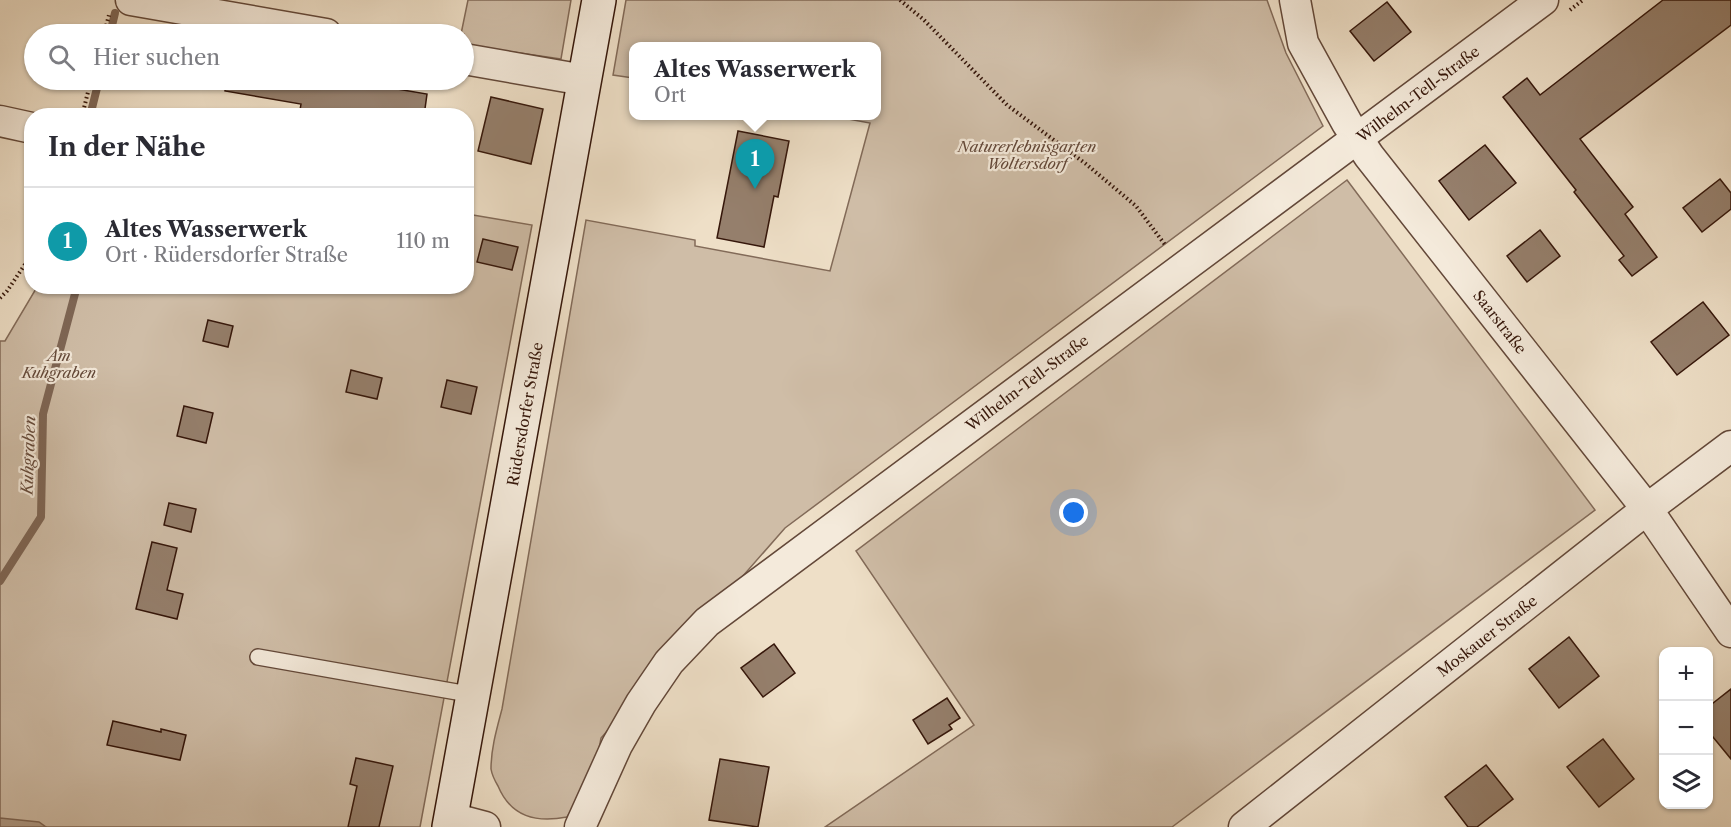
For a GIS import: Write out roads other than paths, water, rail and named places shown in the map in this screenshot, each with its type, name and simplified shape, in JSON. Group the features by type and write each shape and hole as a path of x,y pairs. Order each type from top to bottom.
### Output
{"main road":[{"name":"Rüdersdorfer Straße","path":"450,823 599,0"}],"street":[{"path":"131,0 269,24"},
{"name":"Saarstraße","path":"1295,0 1303,43 1347,123 1369,156 1647,509 1731,632"},
{"name":"Wilhelm-Tell-Straße","path":"580,827 617,745 641,703 669,662 707,622 1543,0"},
{"path":"474,61 584,80"},
{"path":"0,121 24,126"},
{"name":"Moskauer Straße","path":"1244,827 1647,509 1731,446"},
{"path":"450,823 485,827"}],"lane":[{"path":"258,657 474,695"}],"waterway":[{"name":"Kuhgraben","path":"112,24 115,13"},
{"name":"Kuhgraben","path":"92,108 96,90"},
{"name":"Kuhgraben","path":"0,581 41,517 43,414 75,294"}],"place":[{"name":"Altes Wasserwerk","path":"755,189"}],"park label":[{"name":"Naturerlebnisgarten Woltersdorf","path":"1027,154"},
{"name":"Am Kuhgraben","path":"59,364"}]}
